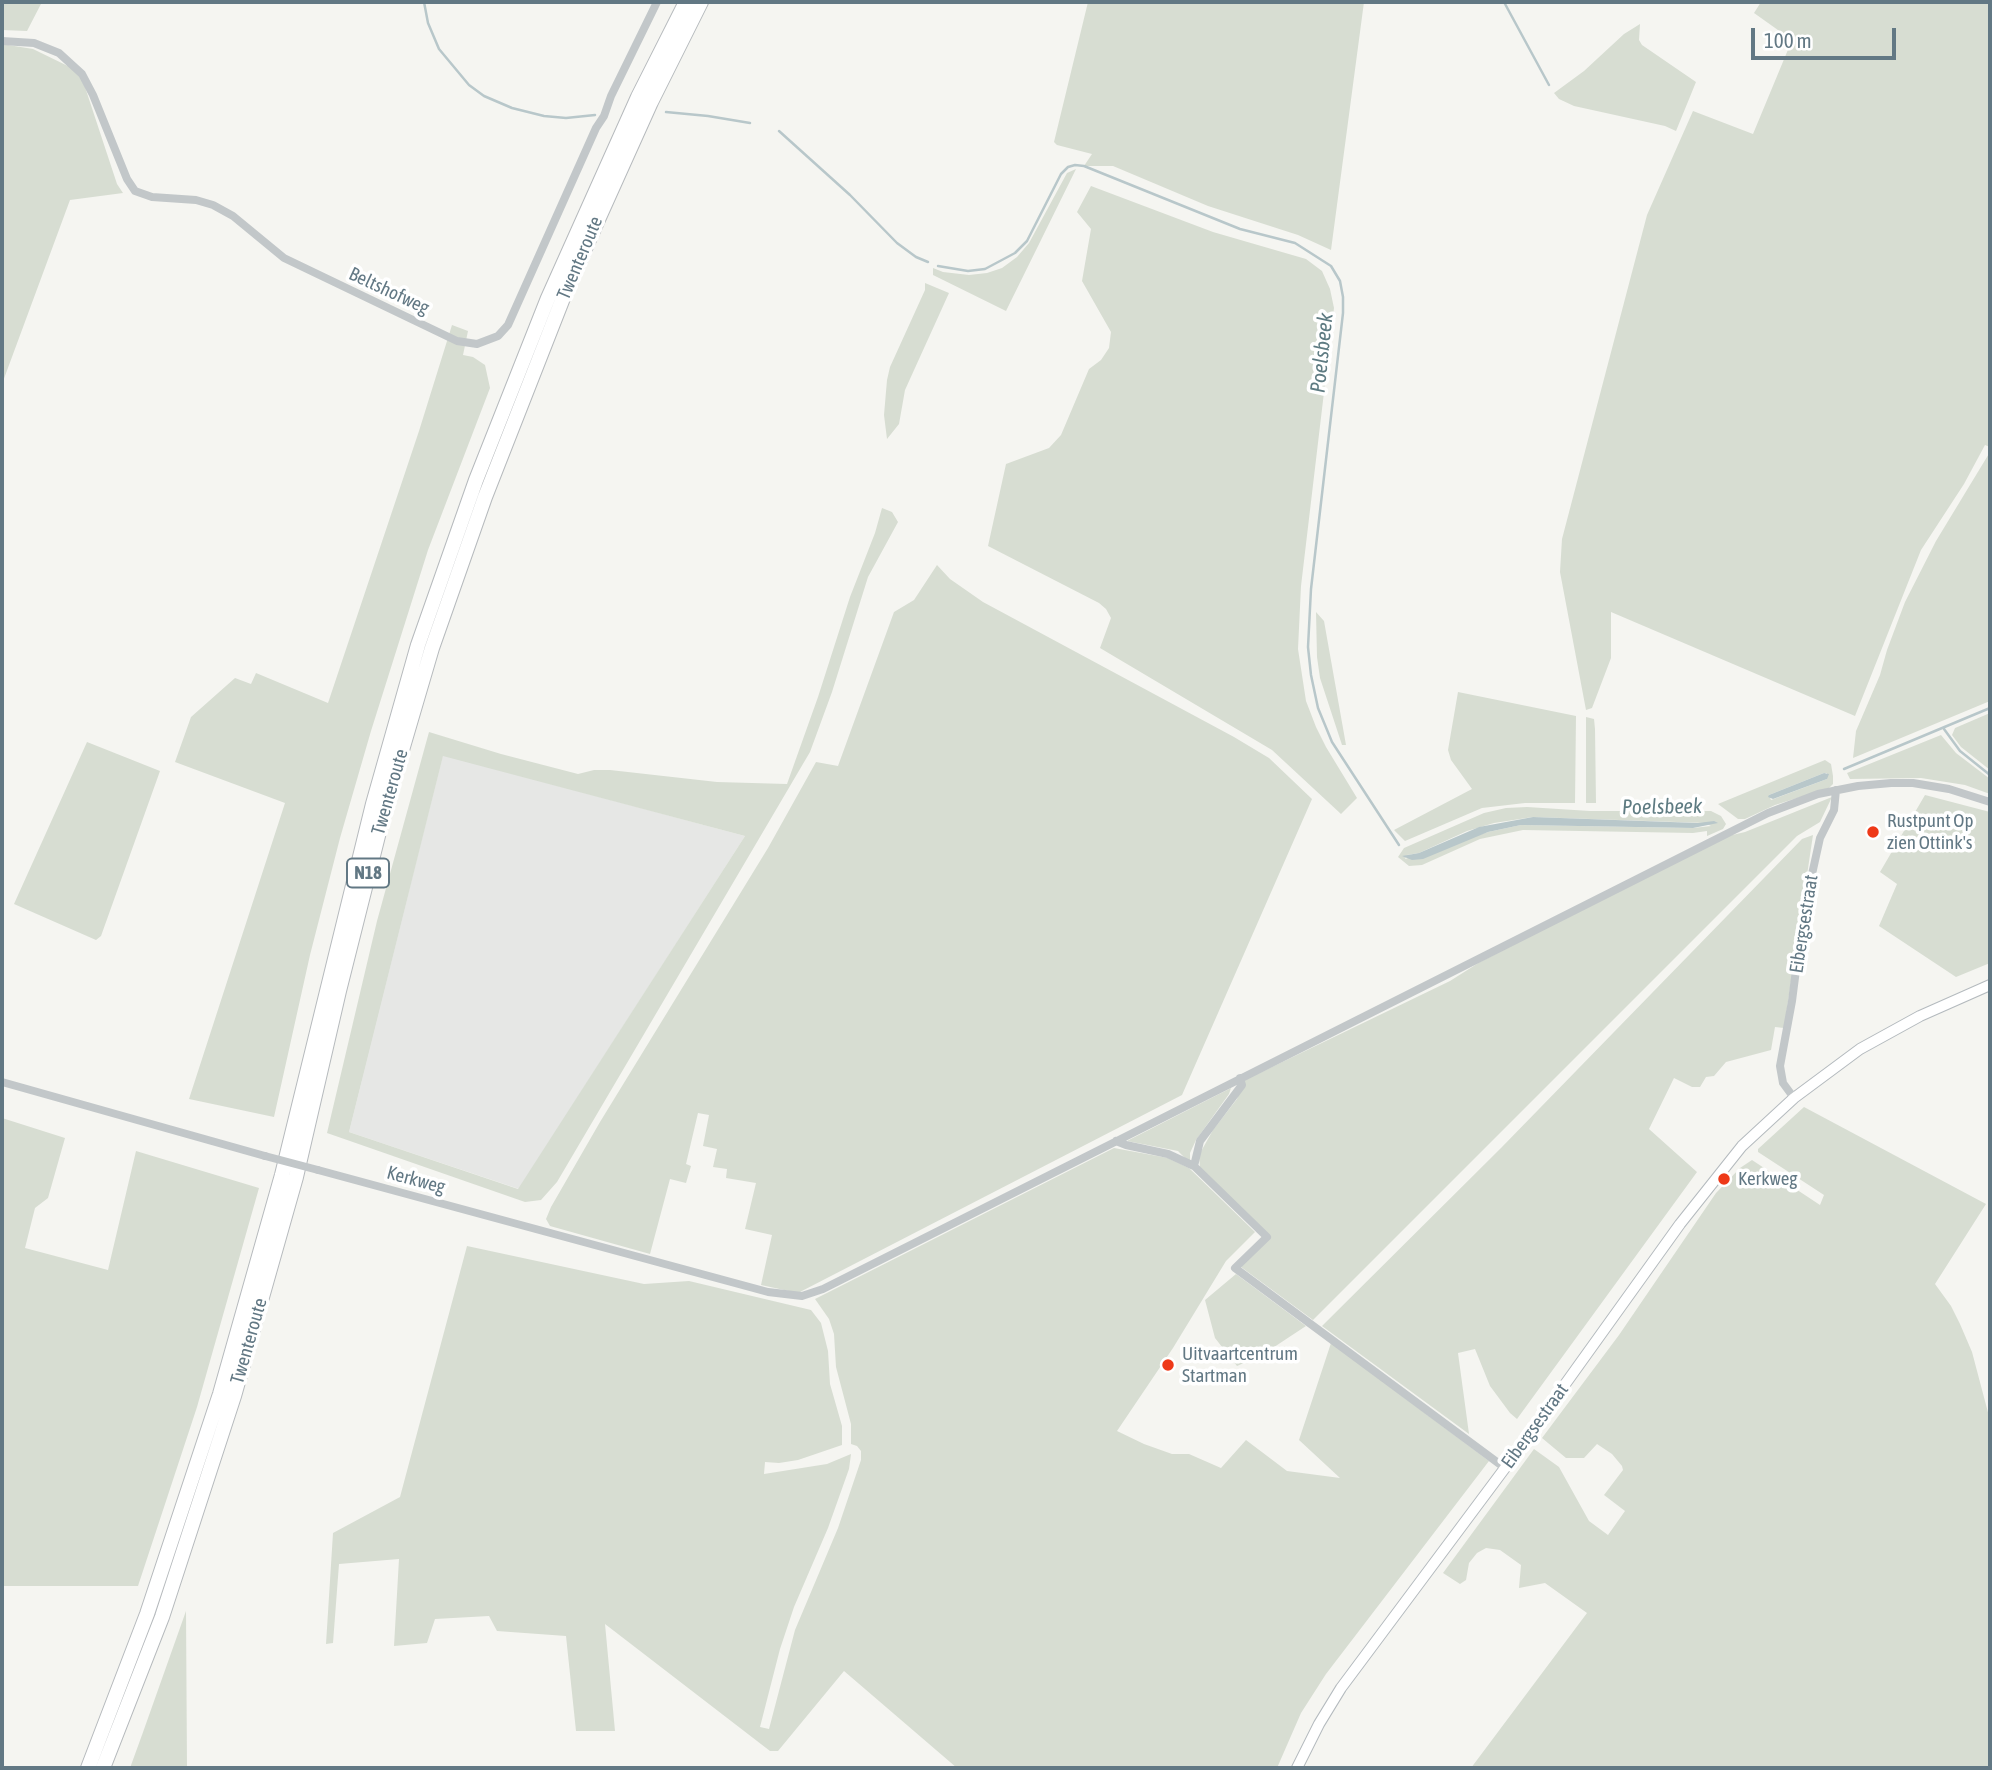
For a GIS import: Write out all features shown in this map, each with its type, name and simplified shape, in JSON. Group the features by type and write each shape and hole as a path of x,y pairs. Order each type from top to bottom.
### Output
{"highway":[{"name":"Twenteroute","path":"88,1768 147,1614 220,1394 282,1175 373,804 418,645 476,480 548,298 638,97 686,2"},
{"name":"Twenteroute","path":"103,1768 162,1617 234,1396 296,1177 384,808 432,648 485,497 565,293 651,102 701,2"}],"main road":[{"name":"Eibergsestraat","path":"1297,1768 1340,1688 1505,1468 1680,1224 1742,1146 1794,1098 1860,1049 1941,1005 1990,985"}],"street":[{"name":"Beltshofweg","path":"2,41 34,43 59,53 82,74 127,179 135,191 152,197 196,200 213,205 233,216 284,258 457,341 477,344 498,336 508,325 596,128 657,2"},
{"path":"1836,790 1871,784 1913,783 1949,789 1990,802"},
{"name":"Kerkweg","path":"2,1082 768,1292 802,1296 823,1289 1768,813 1804,798 1836,790"},
{"name":"Eibergsestraat","path":"1794,1098 1783,1083 1780,1066 1803,915 1820,838 1834,810 1836,790"},
{"path":"1194,1166 1200,1141 1242,1085 1240,1078"},
{"path":"1116,1141 1168,1154 1194,1166 1267,1237 1235,1268 1505,1468"}],"shaded area":[{"path":"2,2 42,2 27,31 2,30"},
{"path":"1088,2 1364,2 1331,250 1298,235 1208,206 1113,166 1084,166 1092,154 1054,142"},
{"path":"1761,2 1990,2 1990,447 1985,445 1964,484 1921,550 1855,716 1611,612 1611,658 1592,708 1586,710 1560,572 1562,539 1647,215 1693,111 1753,134 1792,40 1754,13"},
{"path":"1640,24 1639,40 1642,45 1696,82 1676,131 1665,126 1574,106 1559,99 1554,93 1584,71 1624,34"},
{"path":"2,44 33,49 76,70 85,87 117,184 123,193 70,200 2,384"},
{"path":"1076,169 1006,311 933,275 933,268 969,275 987,273 1002,268 1017,257 1029,243 1067,173"},
{"path":"1091,186 1213,232 1306,259 1322,271 1330,289 1334,308 1301,586 1298,649 1306,701 1316,727 1357,798 1341,814 1272,750 1100,648 1111,618 1099,603 988,546 1006,464 1049,448 1061,435 1089,369 1101,360 1109,348 1111,332 1082,281 1091,229 1077,212"},
{"path":"925,283 949,293 905,390 899,424 887,439 884,415 890,367 925,290"},
{"path":"452,325 468,331 463,355 473,357 485,365 490,388 428,550 371,731 310,955 274,1117 189,1099 285,803 175,762 191,717 235,678 251,684 256,673 328,703"},
{"path":"1990,452 1990,701 1853,758 1856,731 1880,675 1905,602 1936,541"},
{"path":"882,508 892,512 898,522 868,577 810,752 557,1182 541,1200 525,1202 327,1133 377,921 429,732 578,774 610,770 717,782 787,784 850,597","holes":["443,756 745,836 518,1189 349,1132"]},
{"path":"937,565 950,579 983,602 1269,758 1312,799 1182,1095 798,1293 761,1285 772,1235 745,1229 756,1183 726,1178 727,1169 713,1167 717,1149 703,1146 709,1115 698,1113 686,1164 691,1166 686,1183 670,1179 650,1254 550,1226 546,1219 551,1207 768,848 816,762 838,766 894,612 914,600"},
{"path":"1316,612 1324,621 1346,745 1342,745 1320,678"},
{"path":"1458,692 1576,716 1575,803 1525,803 1482,808 1405,841 1394,830 1472,789 1451,760 1448,750"},
{"path":"1990,713 1990,770 1961,747 1952,735 1955,728"},
{"path":"1586,717 1594,719 1596,803 1586,803"},
{"path":"1941,735 1956,753 1990,779 1990,794 1965,785 1921,778 1850,779 1847,773"},
{"path":"87,742 160,771 101,936 96,940 14,904"},
{"path":"443,755 745,836 519,1189 349,1132"},
{"path":"1825,760 1831,764 1833,784 1829,788 1775,805 1745,819 1738,819 1718,804","holes":["1827,773 1827,779 1771,800 1769,795"]},
{"path":"1824,773 1829,774 1827,779 1773,799 1768,797 1769,795"},
{"path":"1925,795 1990,812 1990,963 1956,977 1879,926 1897,884 1880,872"},
{"path":"1832,797 1820,822 1797,836 1313,1320 1241,1267 1271,1237 1200,1168 1199,1155 1213,1130 1237,1099 1243,1081 1450,981 1480,962 1724,837 1745,832"},
{"path":"1506,808 1711,811 1721,816 1726,824 1723,829 1707,836 1707,831 1523,830 1480,839 1422,865 1409,866 1398,857 1404,848 1484,813","holes":["1533,817 1705,823 1711,826 1521,825 1488,832 1405,859 1407,855 1419,853 1467,831 1494,823"]},
{"path":"1533,817 1718,823 1693,828 1521,825 1488,832 1423,859 1412,860 1402,856 1419,853 1479,827"},
{"path":"1813,835 1784,1028 1775,1027 1771,1050 1726,1062 1714,1076 1706,1077 1700,1087 1692,1087 1674,1078 1649,1129 1697,1172 1517,1419 1490,1386 1475,1349 1458,1353 1469,1434 1322,1326 1501,1148 1802,839"},
{"path":"1231,1088 1196,1140 1190,1153 1190,1163 1178,1151 1127,1141"},
{"path":"1804,1107 1986,1204 1935,1284 1951,1306 1972,1352 1990,1420 1990,1768 1471,1768 1587,1613 1545,1583 1519,1588 1521,1565 1500,1550 1486,1548 1477,1553 1469,1563 1466,1580 1460,1584 1443,1573 1534,1449 1559,1467 1589,1521 1608,1535 1625,1511 1604,1495 1623,1470 1622,1466 1612,1454 1597,1444 1584,1458 1566,1458 1542,1438 1619,1335 1716,1193 1740,1168 1752,1160 1820,1205 1824,1195 1758,1152 1758,1149"},
{"path":"2,1118 65,1138 48,1198 35,1208 25,1248 108,1270 136,1151 259,1188 197,1407 138,1586 2,1586"},
{"path":"1114,1148 1168,1158 1189,1168 1255,1232 1226,1261 1173,1348 1117,1431 1172,1454 1189,1454 1221,1468 1246,1440 1287,1471 1340,1478 1299,1440 1331,1343 1489,1461 1326,1674 1301,1713 1277,1768 957,1768 844,1671 778,1751 770,1751 605,1624 615,1731 576,1731 566,1636 497,1631 489,1616 435,1619 427,1643 394,1646 399,1559 339,1564 333,1643 326,1644 333,1533 400,1497 467,1246 644,1284 689,1281 811,1310 821,1323 828,1351 830,1384 842,1426 842,1445 798,1460 765,1462 764,1474 827,1464 851,1454 849,1469 828,1528 794,1607 780,1649 760,1727 769,1729 795,1630 838,1528 861,1460 861,1451 851,1444 851,1424 836,1367 834,1334 829,1319 815,1299"},
{"path":"1236,1274 1306,1326 1262,1355 1237,1366 1215,1338 1205,1300"},
{"path":"186,1611 187,1768 130,1768 142,1735"}],"waterway":[{"name":"Poelsbeek","path":"424,2 428,23 439,49 469,85 484,96 512,108 544,116 566,118 595,115"},
{"path":"1504,2 1549,85"},
{"name":"Poelsbeek","path":"666,112 750,123"},
{"name":"Poelsbeek","path":"779,131 850,195 897,243 928,262"},
{"name":"Poelsbeek","path":"938,266 968,271 985,269 1015,253 1027,241 1061,174 1068,167 1075,165 1084,166 1240,229 1295,243 1331,266 1340,281 1343,313 1311,589 1308,647 1311,675 1318,708 1332,742 1399,845"},
{"name":"Poelsbeek","path":"1844,769 1990,708"},
{"path":"1944,729 1960,751 1990,775"}],"place":[{"name":"Rustpunt Op zien Ottink's","path":"1873,832"},
{"name":"Kerkweg","path":"1724,1179"},
{"name":"Uitvaartcentrum Startman","path":"1168,1365"}]}
